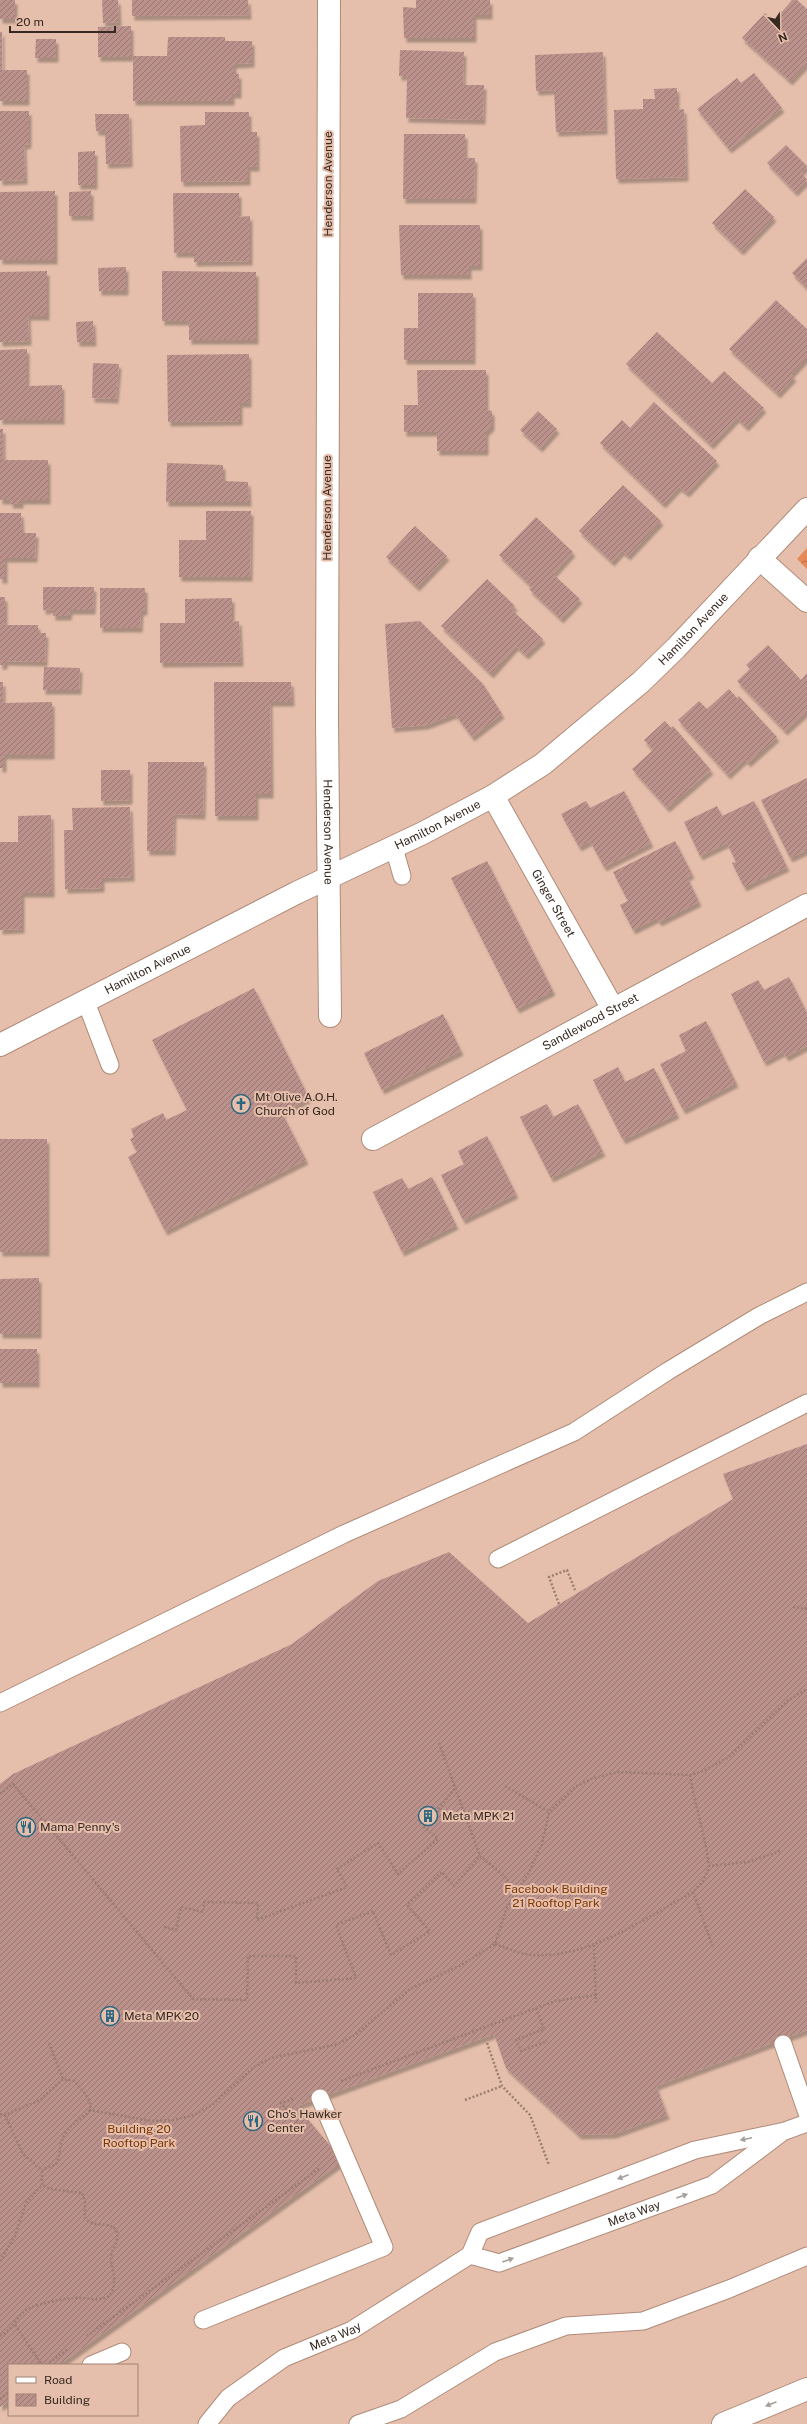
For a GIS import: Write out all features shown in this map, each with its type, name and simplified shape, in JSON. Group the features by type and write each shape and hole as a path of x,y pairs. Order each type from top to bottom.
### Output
{"main road":[{"name":"Henderson Avenue","path":"329,0 327,705 330,1016"},
{"name":"Hamilton Avenue","path":"0,1045 329,877 394,848 494,796 543,764 641,682 676,648 759,558 807,509"},
{"path":"759,558 807,601"},
{"name":"Ginger Street","path":"494,796 613,1009"},
{"name":"Sandlewood Street","path":"373,1139 537,1053 613,1009 807,905"},
{"path":"723,2424 807,2389"}],"lane":[{"path":"394,848 402,876"},
{"path":"86,1002 110,1065"},
{"path":"0,1703 344,1534 574,1432 668,1371 758,1316 807,1292"},
{"path":"498,1559 807,1403"},
{"path":"783,2044 807,2113"},
{"path":"203,2320 384,2247 320,2098"},
{"name":"Meta Way","path":"207,2424 228,2398 284,2358 352,2330 470,2255 480,2232 695,2150 785,2130 807,2123"},
{"name":"Meta Way","path":"470,2255 499,2263 712,2185 785,2130"},
{"path":"358,2424 401,2409 495,2352 566,2326 642,2321 729,2289 807,2256"},
{"path":"93,2364 122,2352"}],"path":[{"path":"559,1604 549,1577 567,1570 575,1590"},
{"path":"793,1607 807,1609"},
{"path":"90,2110 152,2121 173,2120 194,2115 212,2105 254,2067 271,2058 338,2044 350,2038 410,1989 463,1964 495,1944 507,1907 529,1872 542,1844 549,1812 575,1787 590,1779 618,1772 690,1775 701,1772 729,1756 787,1701 807,1689"},
{"path":"439,1743 480,1856 511,1883 516,1891"},
{"path":"495,1944 522,1953 546,1954 594,1945 693,1892 704,1880 709,1866 705,1838 695,1810 690,1775"},
{"path":"0,1794 13,1784 193,1999 248,2000 248,1956 296,1956 296,1983 356,1978 336,1924 373,1911 390,1955 430,1931 407,1905 442,1872 454,1886 480,1856"},
{"path":"505,1786 549,1812"},
{"path":"164,1927 176,1930 181,1907 204,1912 204,1902 258,1903 257,1920 347,1887 337,1869 378,1843 398,1874 438,1839 424,1827 456,1787"},
{"path":"709,1866 748,1862 780,1851"},
{"path":"693,1892 713,1947"},
{"path":"594,1945 596,2006"},
{"path":"338,2082 555,2001 596,1995"},
{"path":"536,2008 544,2029 516,2040 521,2051 547,2040"},
{"path":"49,2043 63,2080"},
{"path":"487,2043 502,2086 530,2115 549,2165"},
{"path":"5,2116 40,2100 63,2080 74,2081 82,2089 88,2100 90,2110 87,2115 66,2132 56,2164 42,2170"},
{"path":"465,2100 502,2086"},
{"path":"295,2098 281,2103 306,2132"},
{"path":"0,2114 5,2116 23,2154 42,2170 42,2185 26,2203 15,2236 0,2261"},
{"path":"84,2337 324,2165"},
{"path":"0,2336 15,2325 23,2313 32,2308 72,2298 98,2301 106,2297 112,2291 114,2283 111,2259 118,2238 116,2230 110,2225 96,2225 85,2218 85,2202 82,2193 50,2189 42,2185"},
{"path":"15,2325 41,2364"},
{"path":"47,2364 72,2346"},
{"path":"0,2399 8,2393"}],"green space":[{"path":"807,548 807,569 797,559"}],"building":[{"path":"0,0 15,0 15,19 0,19"},
{"path":"102,0 118,0 119,22 103,23"},
{"path":"132,0 248,0 249,15 132,16"},
{"path":"416,0 490,0 490,15 474,15 474,38 404,38 403,7 416,8"},
{"path":"792,0 797,0 807,9 807,63 790,81 742,38 765,13 774,21"},
{"path":"131,26 131,57 98,57 98,27"},
{"path":"0,32 2,32 2,70 27,70 27,101 0,101"},
{"path":"168,37 225,37 225,41 252,41 252,63 234,64 234,74 239,74 239,94 232,94 232,101 133,101 133,56 167,56"},
{"path":"36,39 56,39 56,58 35,58"},
{"path":"400,50 464,52 463,85 484,85 483,120 406,118 407,76 399,76"},
{"path":"603,52 605,130 556,132 554,90 536,91 535,55"},
{"path":"754,73 782,108 729,149 697,109 737,78 741,83"},
{"path":"677,88 677,110 684,109 686,177 616,179 614,110 643,109 643,99 655,99 654,89"},
{"path":"0,111 29,111 29,144 24,145 25,180 0,181"},
{"path":"205,112 249,112 249,132 257,132 257,167 248,167 248,181 181,182 180,126 205,125"},
{"path":"95,114 129,114 130,163 106,164 105,131 96,131"},
{"path":"404,134 465,134 465,158 475,158 474,199 403,199"},
{"path":"786,145 807,166 801,172 807,180 795,192 767,163"},
{"path":"95,151 95,185 78,185 78,152"},
{"path":"745,189 774,217 741,251 712,223"},
{"path":"55,191 55,260 0,260 0,192"},
{"path":"91,191 91,216 69,216 69,192"},
{"path":"173,193 239,193 239,217 250,216 250,261 194,262 194,253 174,253"},
{"path":"399,225 480,225 480,266 469,266 469,275 401,275"},
{"path":"807,258 807,288 792,273"},
{"path":"126,267 126,291 99,291 98,268"},
{"path":"47,271 47,316 28,316 29,341 0,342 0,272"},
{"path":"162,271 256,272 256,340 189,340 189,321 162,321"},
{"path":"418,293 473,293 473,360 404,360 404,328 418,328"},
{"path":"776,300 807,329 807,357 791,374 794,377 778,394 729,349"},
{"path":"93,321 94,342 77,342 76,322"},
{"path":"657,332 712,383 724,371 764,408 746,427 737,418 711,445 626,364"},
{"path":"27,349 27,386 62,385 62,420 0,420 0,350"},
{"path":"249,354 249,403 240,403 240,421 168,422 167,355"},
{"path":"93,363 119,364 116,399 92,398"},
{"path":"417,370 486,370 486,410 492,411 492,426 486,432 486,451 437,451 437,432 404,432 404,405 418,405"},
{"path":"654,402 717,461 687,493 679,487 663,504 600,443 622,420 630,428"},
{"path":"538,411 557,429 540,448 520,430"},
{"path":"0,429 3,429 3,460 48,460 48,500 21,500 21,504 10,504 11,500 0,500"},
{"path":"167,463 223,465 223,481 248,482 249,502 166,502"},
{"path":"623,485 661,521 628,556 622,551 612,562 579,531"},
{"path":"206,511 251,511 250,577 179,577 179,540 206,540"},
{"path":"0,513 21,513 22,533 36,533 35,558 5,558 5,579 0,579"},
{"path":"536,517 573,552 553,574 580,599 561,619 529,589 532,587 499,555"},
{"path":"415,526 447,556 417,587 386,557"},
{"path":"487,579 515,606 512,610 543,639 526,655 516,646 491,674 441,626"},
{"path":"43,587 94,587 93,610 70,610 69,616 53,616 53,609 43,610"},
{"path":"100,588 145,588 145,611 141,611 140,628 100,628"},
{"path":"0,597 5,597 5,625 38,625 38,633 46,633 45,662 5,661 5,665 0,665"},
{"path":"232,598 232,622 239,621 241,662 160,663 160,623 185,623 185,599"},
{"path":"420,621 483,684 502,714 472,737 455,714 426,725 392,728 385,624"},
{"path":"768,645 801,680 807,673 807,711 785,731 737,681 750,669 746,665"},
{"path":"44,667 80,668 79,690 43,690"},
{"path":"0,682 3,682 3,703 52,702 52,755 4,755 4,768 0,768"},
{"path":"214,682 291,682 292,702 270,702 271,794 256,794 256,816 215,816"},
{"path":"729,689 737,698 739,696 777,737 748,763 745,759 728,775 678,720 699,701 707,709"},
{"path":"665,721 671,728 673,726 711,770 667,808 632,769 653,750 644,740"},
{"path":"148,762 204,762 203,815 174,814 173,851 147,851"},
{"path":"101,770 130,770 130,800 101,801"},
{"path":"807,778 807,850 790,858 761,800"},
{"path":"624,791 651,843 604,867 590,841 579,847 561,814 586,801 590,808"},
{"path":"754,801 787,867 744,887 732,863 736,862 727,843 700,856 684,822 717,806 722,816"},
{"path":"130,807 132,877 102,878 102,888 65,889 64,830 73,830 72,808"},
{"path":"51,815 52,893 22,893 22,929 0,930 0,842 18,842 18,816"},
{"path":"675,841 692,874 687,877 699,902 659,922 657,918 633,930 620,905 628,901 613,872"},
{"path":"487,861 553,991 517,1009 451,878"},
{"path":"789,977 807,1013 807,1046 786,1057 783,1052 764,1062 731,994 758,980 764,990"},
{"name":"Mt Olive A.O.H. Church of God","path":"254,988 309,1098 282,1113 306,1160 165,1231 128,1157 137,1152 130,1139 134,1137 131,1129 163,1113 166,1120 187,1110 152,1040"},
{"path":"443,1014 461,1051 382,1090 364,1053"},
{"path":"706,1021 736,1083 683,1110 660,1064 686,1051 679,1035"},
{"path":"618,1067 625,1082 654,1068 677,1114 623,1140 593,1080"},
{"path":"547,1104 553,1117 578,1104 603,1152 551,1178 520,1117"},
{"path":"487,1136 516,1194 463,1220 441,1175 464,1164 458,1151"},
{"path":"0,1139 47,1139 47,1252 0,1252"},
{"path":"432,1177 456,1225 402,1252 373,1192 402,1178 408,1189"},
{"path":"39,1278 39,1334 0,1334 0,1279"},
{"path":"0,1349 37,1349 37,1383 0,1383"},
{"name":"Meta MPK 21","path":"807,1444 807,2030 656,2086 667,2115 614,2134 579,2135 506,2068 494,2034 297,2106 343,2161 60,2364 8,2364 8,2402 0,2407 0,1784 13,1774 292,1644 378,1581 449,1552 528,1623 733,1499 723,1474"}],"place":[{"name":"Mt Olive A.O.H. Church of God","path":"241,1104"},
{"name":"Meta MPK 21","path":"428,1816"},
{"name":"Mama Penny's","path":"26,1827"},
{"name":"Meta MPK 20","path":"110,2016"},
{"name":"Cho's Hawker Center","path":"253,2121"}],"park label":[{"name":"Facebook Building 21 Rooftop Park","path":"556,1896"},
{"name":"Building 20 Rooftop Park","path":"139,2136"}]}
